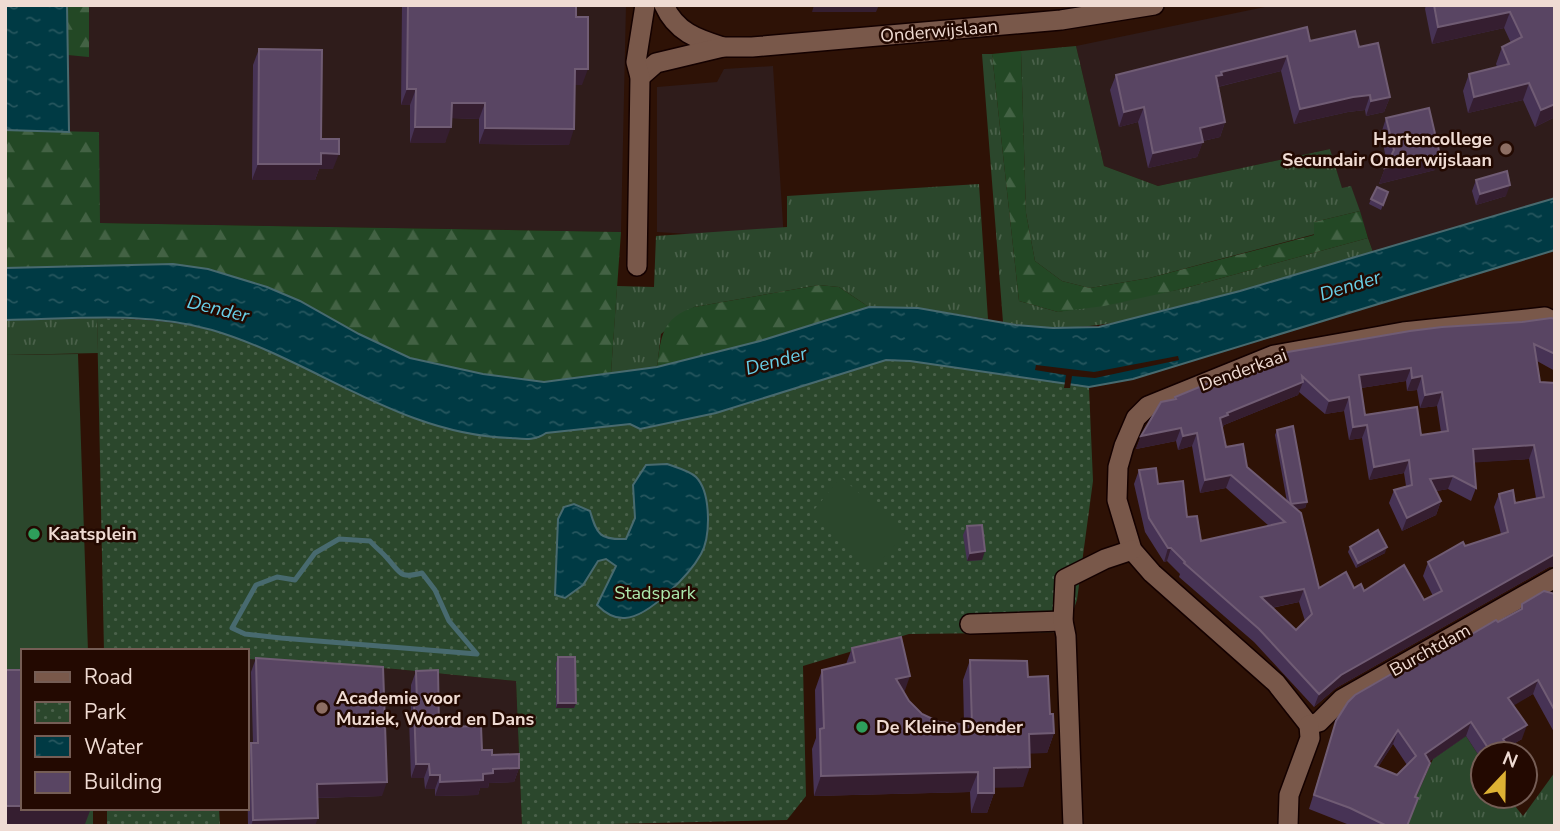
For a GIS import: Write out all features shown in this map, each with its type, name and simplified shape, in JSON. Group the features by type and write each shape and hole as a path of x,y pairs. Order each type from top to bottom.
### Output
{"street":[{"path":"637,266 640,77 636,62 645,5"},
{"name":"Onderwijslaan","path":"664,5 678,27 692,37 723,47"},
{"name":"Onderwijslaan","path":"640,77 656,63 723,47 789,44 1061,20 1084,11 1154,5"},
{"name":"Denderkaai","path":"1132,550 1116,500 1118,467 1136,418 1148,406 1274,355 1403,331 1545,317 1555,321"},
{"path":"1073,826 1066,636 1063,621 1065,579 1105,559 1132,550 1152,573 1276,683 1308,725 1310,738 1289,796 1288,826"},
{"name":"Burchtdam","path":"1308,725 1319,722 1342,699 1552,586"},
{"path":"970,624 1063,621"}],"shaded area":[{"path":"89,5 626,5 621,232 99,223 99,133 69,132 67,55 89,56"},
{"path":"1275,5 1555,5 1555,198 1373,252 1351,187 1342,189 1330,149 1158,186 1104,166 1076,46"},
{"path":"773,66 784,240 657,232 657,87 717,82 724,69"},
{"path":"248,659 516,681 522,826 313,826 248,758"}],"green space":[{"path":"67,5 89,5 89,57 67,55"},
{"path":"1076,46 1104,166 1158,186 1330,149 1342,188 1351,186 1360,211 1314,222 1315,234 1149,278 1090,288 1062,281 1035,261 1026,213 1021,51"},
{"path":"1021,51 1026,213 1035,261 1062,281 1090,288 1149,278 1314,235 1314,222 1360,211 1368,238 1182,289 1104,306 1058,312 1019,301 992,54"},
{"path":"982,54 992,54 1019,301 1058,312 1182,289 1368,238 1373,252 1156,314 1107,324 1057,328 1003,322"},
{"path":"5,130 99,132 100,223 621,232 611,373 544,382 483,374 410,358 359,334 300,301 267,287 208,269 173,264 5,268"},
{"path":"979,184 988,319 918,308 869,307 839,287 819,285 694,307 661,334 657,367 611,373 617,286 654,287 656,236 787,227 787,196"},
{"path":"819,285 839,287 869,307 760,341 657,367 665,330 683,311"},
{"path":"97,318 98,353 5,355 5,320"},
{"name":"Stadspark","path":"97,318 200,327 267,351 369,399 438,426 474,434 520,439 534,438 546,433 630,424 640,429 716,413 886,360 910,361 1089,387 1093,481 1077,600 1072,614 1072,632 909,634 803,666 806,796 787,820 522,826 516,681 248,659 248,649 104,649"},
{"path":"78,354 88,649 21,649 21,810 93,810 93,826 5,826 5,355"},
{"path":"841,477 905,534 873,569 810,515"},
{"path":"1466,736 1469,741 1469,810 1518,810 1523,816 1527,810 1539,810 1539,794 1555,772 1555,826 1407,826 1412,812 1410,809 1433,759"},
{"path":"107,810 219,810 220,826 107,826"}],"water":[{"path":"5,5 67,5 69,132 5,130"},
{"name":"Dender","path":"1555,198 1555,250 1133,379 1089,387 910,361 886,360 716,413 640,429 630,424 546,433 529,439 470,434 432,424 358,394 250,343 187,324 135,318 5,320 5,268 173,264 208,269 267,287 300,301 359,334 410,358 483,374 544,382 657,367 760,341 869,307 918,308 1016,325 1053,328 1099,327 1240,291"},
{"path":"667,464 696,477 707,503 707,536 701,554 688,572 657,603 635,616 625,618 613,616 597,605 616,566 606,559 598,561 583,585 565,598 555,595 558,519 564,507 574,504 590,511 601,534 610,538 626,539 635,518 633,485 646,465"}],"pier":[{"path":"1178,356 1179,360 1095,378 1072,376 1070,388 1064,388 1066,375 1035,370 1036,365 1094,372"}],"building":[{"path":"408,5 576,5 576,17 588,17 588,69 575,69 574,129 485,128 485,103 452,103 451,127 415,127 416,89 407,89"},
{"path":"1434,5 1555,5 1555,104 1541,110 1529,83 1474,97 1469,74 1509,64 1502,47 1522,37 1510,12 1438,27"},
{"path":"1307,27 1310,41 1355,31 1359,47 1378,43 1390,97 1371,101 1370,95 1353,97 1300,109 1287,56 1221,72 1222,75 1216,76 1225,122 1200,128 1203,142 1153,153 1144,107 1124,112 1116,75"},
{"path":"259,49 322,50 321,139 339,139 339,154 321,153 321,164 258,164"},
{"path":"1429,108 1440,155 1385,168 1394,150 1386,118"},
{"path":"1507,171 1510,185 1480,194 1476,180"},
{"path":"1377,187 1388,192 1383,205 1371,199"},
{"path":"1555,319 1555,354 1534,344 1540,382 1555,383 1555,554 1341,675 1319,694 1259,629 1168,548 1149,518 1139,470 1156,468 1158,484 1183,481 1187,517 1197,516 1201,541 1285,522 1231,475 1205,480 1197,433 1183,436 1181,428 1141,436 1161,402 1176,399 1175,397 1282,353 1410,331","holes":["1411,368 1412,378 1422,376 1425,395 1442,392 1448,431 1421,435 1417,407 1365,415 1359,375","1302,376 1329,401 1349,397 1353,427 1367,425 1374,467 1409,460 1412,485 1394,490 1407,518 1441,501 1430,479 1453,476 1476,488 1473,449 1534,445 1544,497 1515,503 1513,490 1499,494 1508,532 1465,546 1463,542 1428,562 1442,591 1424,600 1404,565 1364,591 1361,584 1354,588 1346,572 1319,588 1301,513 1247,467 1243,444 1226,447 1220,418 1303,382","1304,589 1312,614 1296,630 1261,597"]},
{"path":"1293,426 1307,502 1291,504 1277,430"},
{"path":"982,525 985,551 970,553 967,526"},
{"path":"1378,530 1387,547 1358,563 1350,547"},
{"path":"1544,591 1555,594 1555,711 1538,680 1508,698 1527,725 1504,740 1483,740 1471,722 1425,754 1430,763 1415,797 1418,798 1407,826 1387,826 1350,808 1314,795 1336,721 1355,695 1452,639 1455,644 1496,620 1498,622 1522,609 1522,604","holes":["1398,730 1416,756 1397,775 1375,766"]},
{"path":"901,637 910,676 896,679 909,701 922,714 939,722 972,725 970,660 1027,661 1028,677 1048,676 1054,733 1029,734 1030,767 994,768 994,793 978,793 978,772 821,776 820,729 824,728 822,670 855,662 852,648"},
{"path":"558,657 575,657 576,703 558,703"},
{"name":"Academie voor Muziek, Woord en Dans","path":"256,658 383,667 387,782 317,784 318,818 253,820 251,743 258,743"},
{"path":"5,670 21,670 21,806 5,806"},
{"path":"438,670 439,727 481,726 482,750 492,750 492,755 519,754 519,768 493,769 493,773 483,774 483,780 440,782 440,775 430,775 429,764 416,764 416,671"}],"waterway":[{"path":"339,539 370,541 401,573 422,573 435,590 449,621 477,654 281,638 245,634 232,628 256,585 277,577 295,580 315,553 339,539"}],"place":[{"name":"Hartencollege Secundair Onderwijslaan","path":"1506,149"},
{"name":"Kaatsplein","path":"34,534"},
{"name":"Academie voor Muziek, Woord en Dans","path":"322,708"},
{"name":"De Kleine Dender","path":"862,727"}]}
